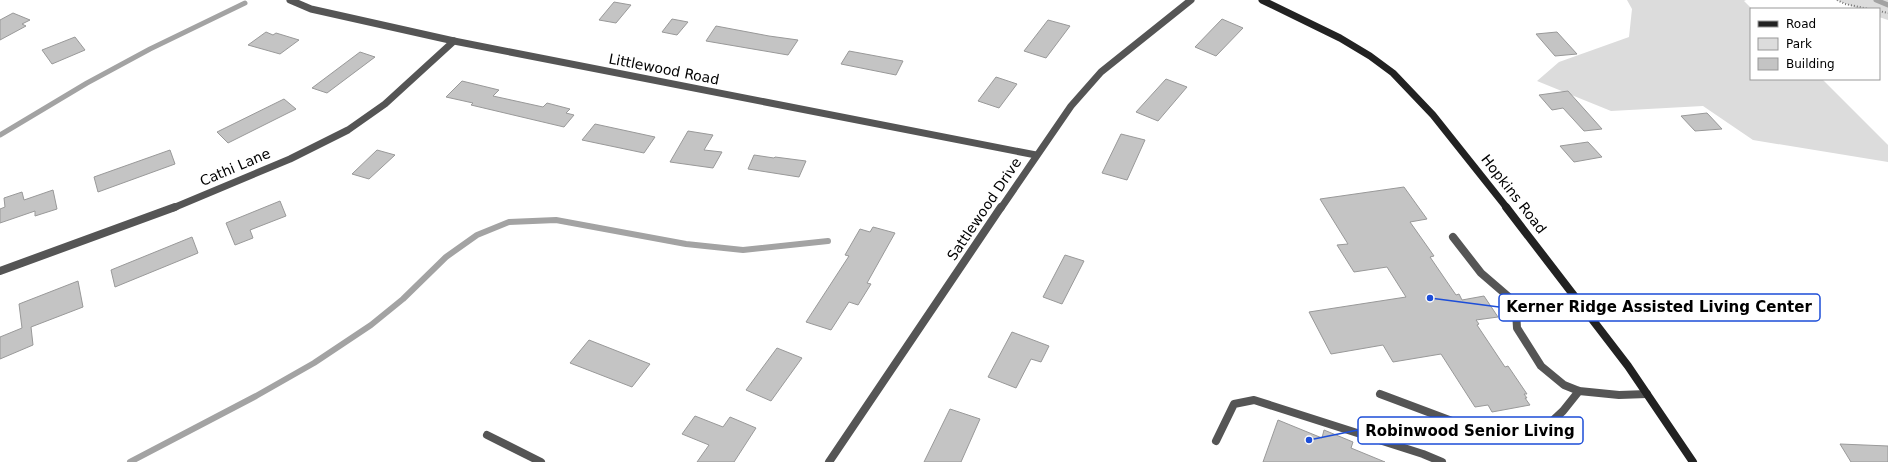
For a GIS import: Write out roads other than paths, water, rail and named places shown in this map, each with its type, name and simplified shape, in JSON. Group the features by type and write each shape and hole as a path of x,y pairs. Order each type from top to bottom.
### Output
{"main road":[{"name":"Hopkins Road","path":"1262,0 1338,36 1363,51 1384,66 1412,92 1486,180 1577,298 1693,462"}],"street":[{"name":"Littlewood Road","path":"290,0 311,9 454,41 1036,155"},
{"name":"Sattlewood Drive","path":"829,462 1036,155 1071,106 1101,72 1191,0"},
{"name":"Cathi Lane","path":"0,272 185,202 296,156 348,130 385,104 454,41"},
{"path":"1453,237 1480,273 1498,286 1510,298 1516,312 1517,328 1541,366 1564,384 1579,391 1618,395 1646,394"},
{"path":"1380,394 1476,430 1501,436 1523,433 1548,425 1563,411 1579,391"},
{"path":"1216,441 1234,404 1254,400 1423,454 1442,462"},
{"path":"487,435 542,462"}],"waterway":[{"path":"1876,0 1888,5"},
{"path":"0,135 87,83 150,49 245,3"},
{"path":"130,462 256,396 314,363 371,325 403,299 446,257 477,235 509,222 556,220 686,244 743,250 828,241"}],"place":[{"name":"Kerner Ridge Assisted Living Center","path":"1430,298"},
{"name":"Robinwood Senior Living","path":"1309,440"}]}
